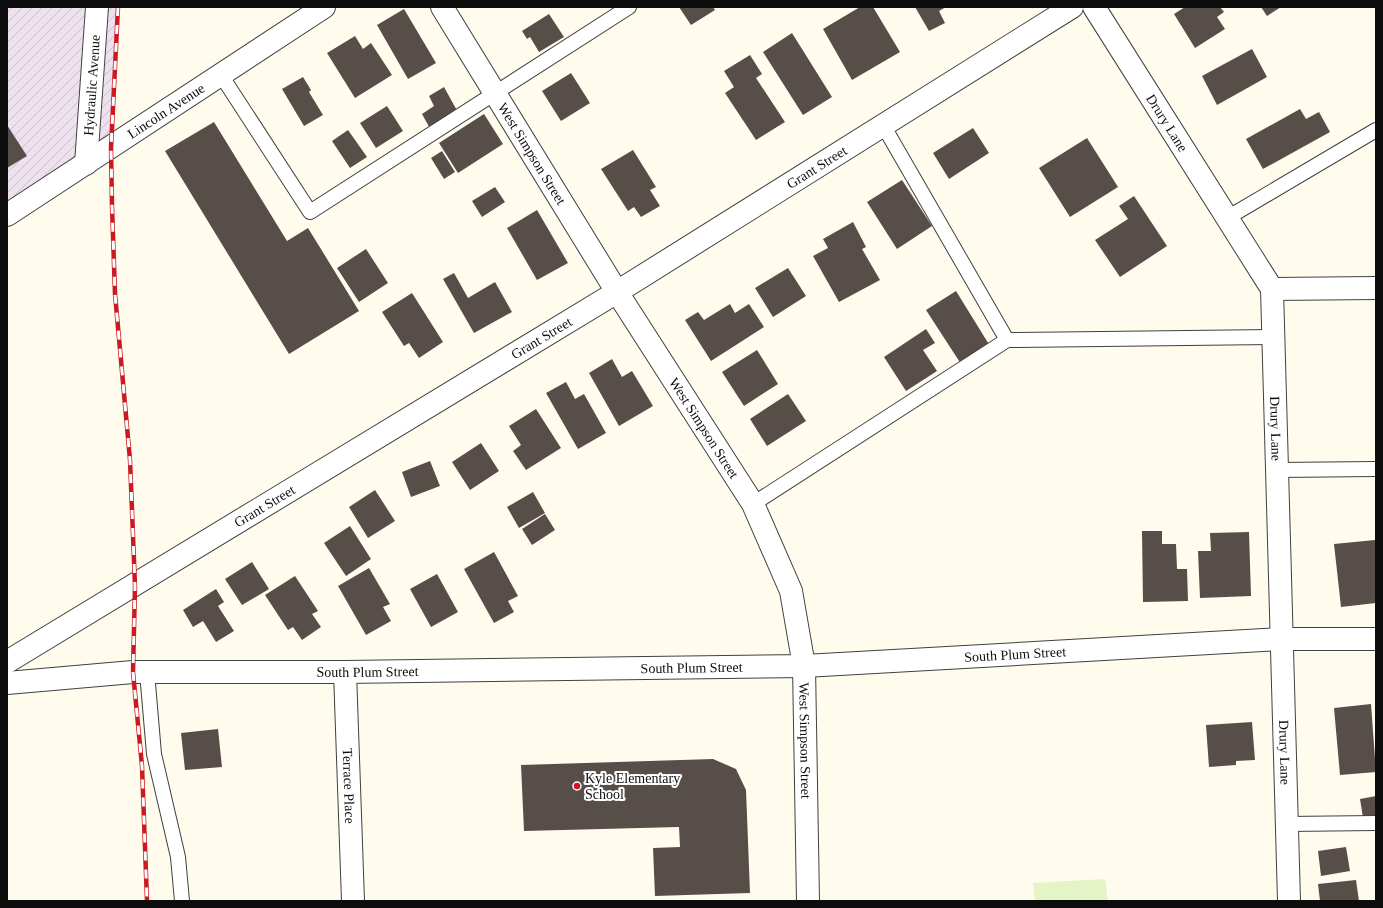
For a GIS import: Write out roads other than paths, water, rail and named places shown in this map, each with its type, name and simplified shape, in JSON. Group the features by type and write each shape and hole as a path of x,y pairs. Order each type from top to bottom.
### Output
{"street":[{"name":"Hydraulic Avenue","path":"86,164 97,7"},
{"name":"Lincoln Avenue","path":"7,215 324,7"},
{"name":"West Simpson Street","path":"442,7 617,292 753,504 791,592 804,666 808,901"},
{"name":"Grant Street","path":"7,662 617,292 1072,7"},
{"name":"Drury Lane","path":"1094,7 1272,289 1289,901"},
{"path":"1272,289 1376,288"},
{"name":"South Plum Street","path":"7,683 147,672 345,672 804,666 1282,639 1376,639"},
{"name":"Terrace Place","path":"345,672 353,901"}],"lane":[{"path":"221,75 310,212 629,7"},
{"path":"883,125 1007,340"},
{"path":"1227,218 1376,130"},
{"path":"753,504 1007,340 1274,337"},
{"path":"1277,470 1376,469"},
{"path":"147,672 154,754 178,857 182,901"},
{"path":"1287,824 1376,823"}],"railway":[{"path":"118,7 111,148 112,206 115,294 130,460 135,586 133,672 142,766 147,901"}],"place":[{"name":"Kyle Elementary School","path":"577,786"}]}
